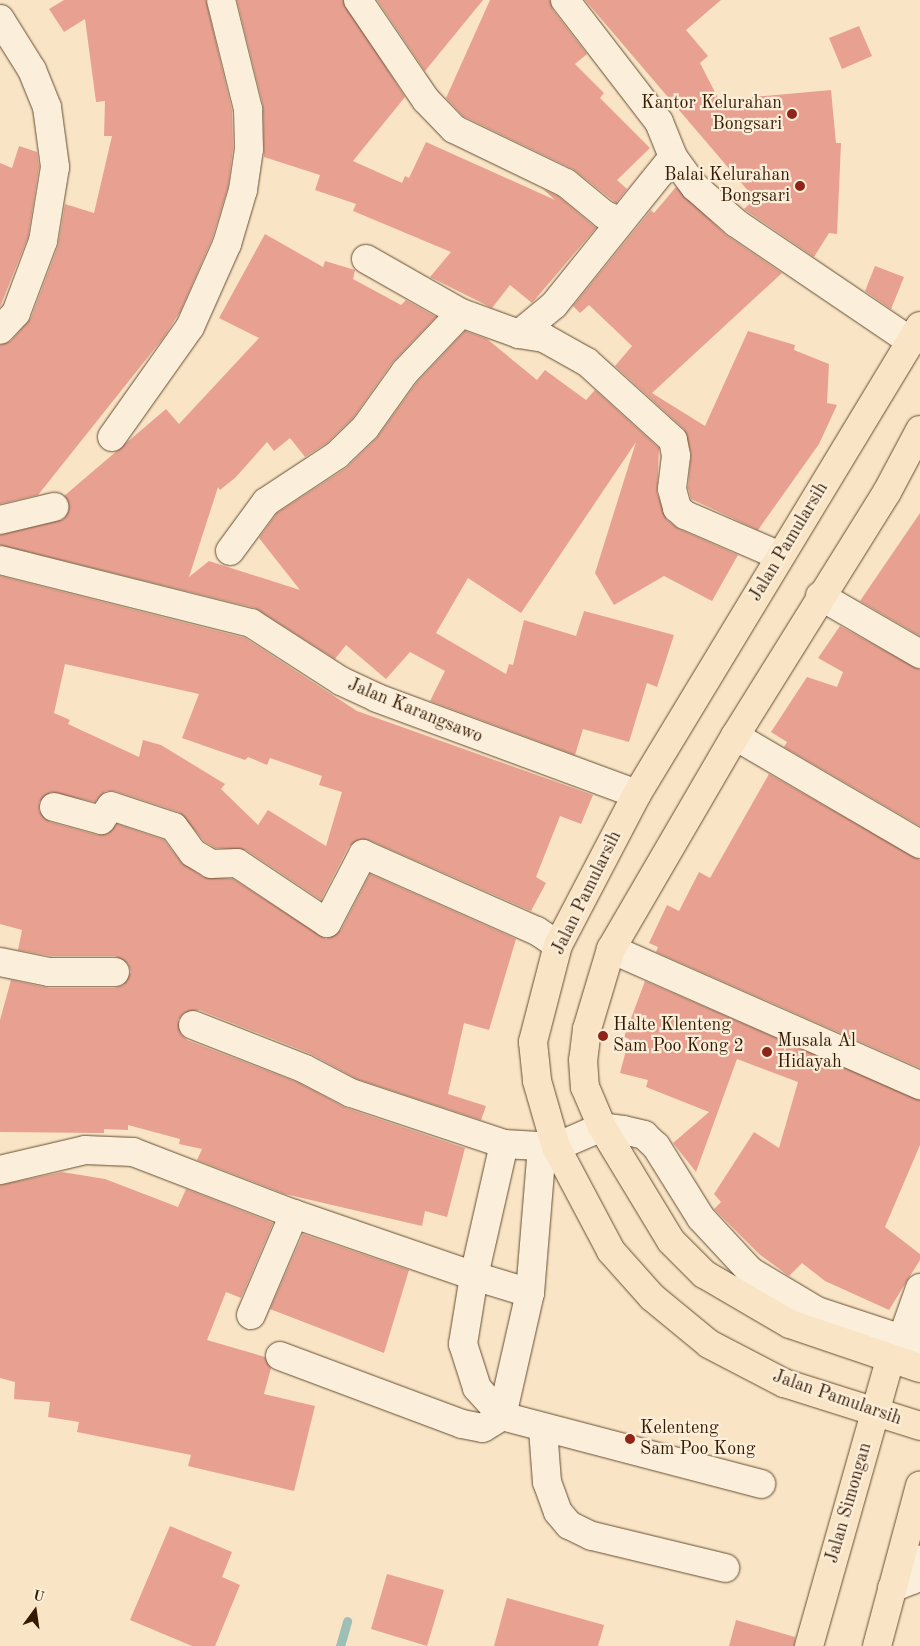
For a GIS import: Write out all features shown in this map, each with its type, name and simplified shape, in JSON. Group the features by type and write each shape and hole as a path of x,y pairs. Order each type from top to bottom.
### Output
{"main road":[{"name":"Jalan Pamularsih","path":"916,334 637,794 558,945 533,1042 537,1081 549,1148 611,1251 684,1326 709,1344 784,1383 920,1426"},
{"path":"920,430 887,492 820,596 735,736 611,948 587,1029 583,1060 586,1087 602,1128 672,1241 704,1274 790,1324 904,1348 920,1368"},
{"name":"Jalan Simongan","path":"809,1646 875,1412 904,1348"},
{"path":"877,1646 920,1486"}],"street":[{"path":"112,437 190,327 227,244 239,204 250,148 248,109 221,0"},
{"path":"358,0 426,100 454,129 566,183 619,222"},
{"path":"565,0 658,122 673,157 695,188 717,208 916,334"},
{"path":"0,20 32,70 47,107 55,168 43,241 16,314 0,330"},
{"path":"519,334 554,305 619,222 648,192 673,157"},
{"path":"366,259 422,293 461,313 519,334 544,338 565,348 663,429 676,448 672,489 681,512 780,556"},
{"path":"230,551 266,502 337,455 365,428 405,372 461,313"},
{"path":"0,520 54,507"},
{"name":"Jalan Karangsawo","path":"0,560 251,623 341,681 377,698 637,794"},
{"path":"820,596 920,654"},
{"path":"735,736 920,844"},
{"path":"54,807 101,820 111,806 174,827 193,853 211,864 237,863 327,923 363,854 537,931 558,945"},
{"path":"611,948 920,1085"},
{"path":"0,962 49,972 115,972"},
{"path":"193,1026 305,1069 351,1093 504,1144 549,1148 602,1128 634,1132 656,1146 700,1218 750,1271 817,1311 904,1348 920,1288"},
{"path":"504,1144 474,1276 463,1344 477,1388 502,1416 543,1430 761,1484"},
{"path":"280,1356 462,1424 483,1428 502,1416 530,1293 549,1148"},
{"path":"0,1170 85,1150 133,1152 294,1214 474,1276 530,1293"},
{"path":"251,1314 294,1214"},
{"path":"543,1430 547,1482 558,1512 569,1525 592,1536 725,1568"},
{"path":"892,1588 912,1580 920,1560"}],"building":[{"path":"64,0 206,0 232,111 233,148 228,187 212,239 180,312 164,337 38,495 0,504 0,345 11,341 31,318 58,246 65,204 94,213 112,136 104,136 105,101 96,102 85,19 64,32 49,9"},
{"path":"237,0 343,0 405,97 353,161 402,183 405,176 409,178 426,142 555,200 543,189 558,196 596,228 532,303 510,285 492,308 430,277 451,252 353,211 356,204 315,190 320,175 264,157 263,105"},
{"path":"377,0 483,0 425,71"},
{"path":"490,0 550,0 553,10 587,54 575,64 604,93 600,98 650,148 617,180 627,189 616,203 573,169 463,116 446,98"},
{"path":"585,0 721,0 686,30 708,56 700,63 719,100 831,90 836,143 841,143 837,234 829,233 814,257 744,209 755,199"},
{"path":"859,26 872,56 842,69 829,38"},
{"path":"19,146 37,152 39,167 28,237 0,307 0,163 12,168"},
{"path":"676,187 726,235 782,273 652,393 705,426 748,331 795,345 794,350 829,364 827,403 837,405 819,444 758,530 691,499 688,488 691,453 684,429 615,366 632,346 589,305 580,313 573,306 651,210 654,213"},
{"path":"265,234 323,267 325,261 355,270 353,279 401,305 406,300 436,317 392,363 353,418 327,443 305,457 290,438 274,451 267,442 236,477 220,490 218,487 189,577 209,561 300,590 259,538 277,513 346,468 376,439 417,382 465,331 487,339 537,380 545,370 586,400 595,390 659,448 657,493 667,520 679,529 738,555 712,601 664,576 614,605 595,573 636,442 521,613 468,578 436,633 506,674 509,664 513,665 524,620 576,636 584,611 674,635 657,687 647,683 629,742 583,729 575,755 430,701 445,671 410,652 386,679 346,645 335,659 255,608 0,545 0,535 64,519 69,504 64,496 166,409 179,424 259,338 219,318"},
{"path":"875,266 904,277 891,309 865,291"},
{"path":"920,513 920,636 860,601"},
{"path":"0,576 245,638 357,711 593,795 581,824 560,816 536,877 546,883 531,911 369,840 361,839 349,846 321,900 246,850 215,848 204,841 179,812 115,791 106,791 95,802 51,792 39,802 39,811 50,822 97,835 107,834 117,824 164,840 181,862 203,877 233,879 326,939 341,930 370,874 516,939 489,1030 464,1023 448,1094 486,1106 481,1120 357,1079 311,1054 199,1010 184,1013 178,1020 181,1034 187,1040 299,1083 346,1108 465,1148 447,1217 425,1211 422,1226 285,1194 197,1160 202,1149 179,1144 180,1139 128,1125 128,1130 104,1129 104,1133 0,1132 0,1020 11,980 49,988 115,988 123,985 131,972 128,964 115,956 51,956 18,950 22,930 0,924","holes":["65,664 199,694 182,738 245,760 248,757 267,765 270,758 322,776 319,785 342,792 326,846 268,810 258,825 221,789 225,784 161,745 143,740 139,757 68,724 70,720 54,713"]},
{"path":"840,626 920,670 920,826 784,747 787,742 771,732 807,677 837,687 843,672 818,658"},
{"path":"769,774 920,860 920,1068 656,952 658,947 649,943 667,905 679,911 699,872 710,878"},
{"path":"645,981 920,1100 920,1145 885,1227 920,1254 920,1260 889,1310 825,1281 802,1263 789,1276 759,1254 714,1209 721,1202 714,1194 754,1132 779,1148 798,1082 737,1059 696,1172 673,1143 709,1112 646,1087 648,1080 620,1073 629,1039 624,1037"},
{"path":"62,1172 105,1179 178,1207 186,1189 273,1223 241,1298 226,1292 207,1340 265,1357 271,1368 264,1394 315,1406 294,1491 188,1466 191,1455 77,1432 79,1422 48,1417 50,1402 14,1399 15,1382 0,1378 0,1185"},
{"path":"303,1234 409,1270 384,1353 270,1309"},
{"path":"170,1526 232,1552 222,1577 240,1585 215,1646 192,1646 130,1620"},
{"path":"387,1574 444,1590 427,1646 371,1629"},
{"path":"507,1598 604,1625 598,1646 494,1646"},
{"path":"736,1620 795,1637 794,1646 729,1646"}],"waterway":[{"path":"340,1646 347,1621"}],"place":[{"name":"Kantor Kelurahan Bongsari","path":"792,114"},
{"name":"Balai Kelurahan Bongsari","path":"800,186"},
{"name":"Halte Klenteng Sam Poo Kong 2","path":"603,1036"},
{"name":"Musala Al Hidayah","path":"767,1052"},
{"name":"Kelenteng Sam Poo Kong","path":"630,1439"}]}
